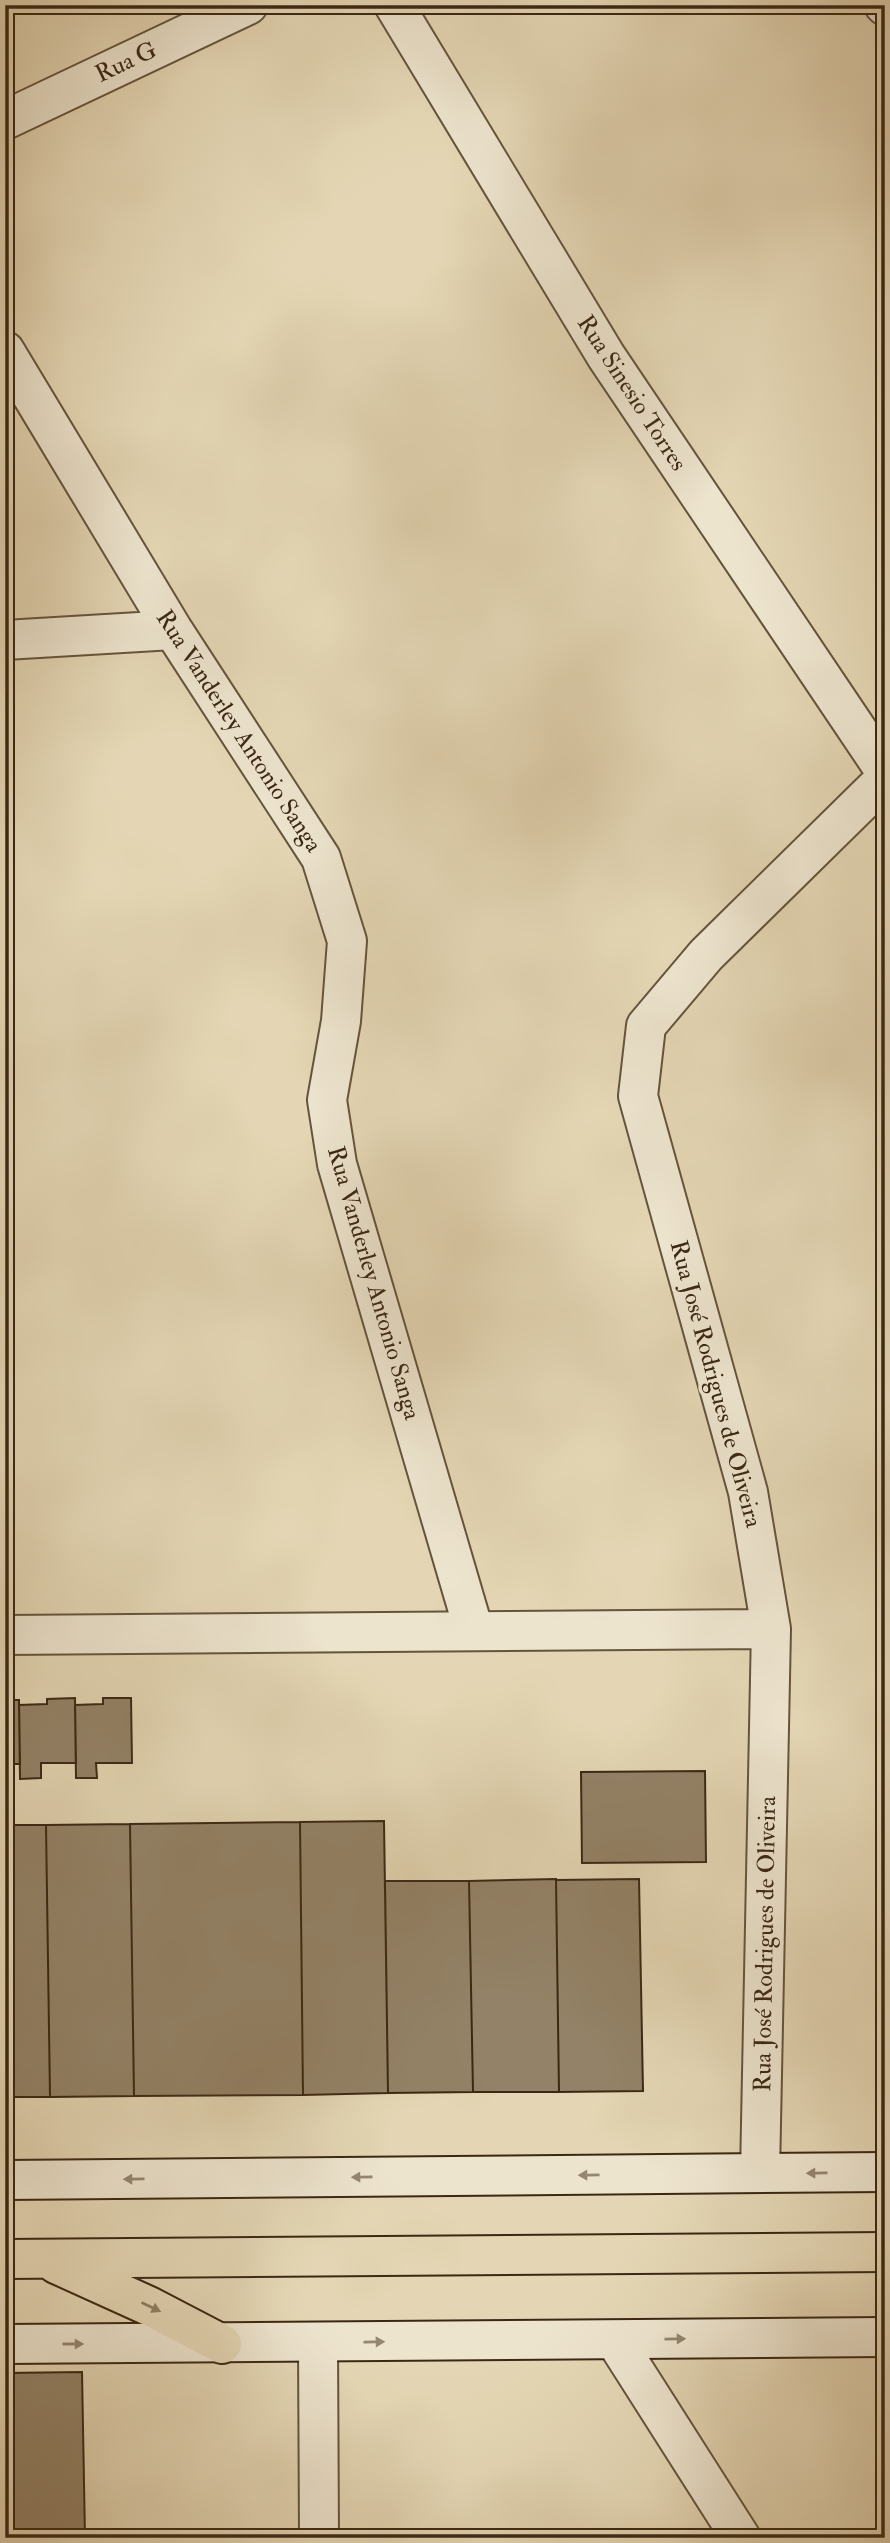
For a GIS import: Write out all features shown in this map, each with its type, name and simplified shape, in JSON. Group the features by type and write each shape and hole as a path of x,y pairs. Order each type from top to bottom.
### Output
{"main road":[{"path":"5,2259 885,2252"},
{"path":"44,2259 151,2307 222,2344"}],"street":[{"name":"Rua G","path":"5,120 248,5"},
{"name":"Rua Sinesio Torres","path":"394,5 606,356 885,771"},
{"name":"Rua Vanderley Antonio Sanga","path":"5,351 173,630 321,858 347,940 341,1021 327,1100 337,1164 474,1631"},
{"path":"5,640 173,630"},
{"name":"Rua José Rodrigues de Oliveira","path":"761,2173 771,1629 748,1492 638,1096 646,1026 706,955 885,779"},
{"path":"5,1635 771,1629"},
{"path":"5,2180 885,2172"},
{"path":"5,2344 885,2337"},
{"path":"615,2340 741,2538"},
{"path":"318,2343 319,2538"}],"building":[{"path":"75,1698 76,1763 41,1763 41,1778 20,1779 19,1705 47,1704 47,1699"},
{"path":"103,1698 131,1698 132,1763 96,1763 97,1778 76,1778 75,1705 103,1704"},
{"path":"5,1700 19,1700 20,1764 5,1764"},
{"path":"705,1771 706,1862 582,1863 581,1772"},
{"path":"384,1821 388,2093 303,2095 300,1822"},
{"path":"300,1822 303,2095 134,2096 130,1824"},
{"path":"130,1824 134,2096 50,2097 46,1825"},
{"path":"5,1825 46,1825 50,2097 5,2097"},
{"path":"556,1879 559,2092 473,2092 469,1881"},
{"path":"639,1879 643,2091 559,2092 556,1880"},
{"path":"385,1881 469,1881 473,2092 388,2093"},
{"path":"82,2372 85,2538 5,2538 5,2373"}]}
